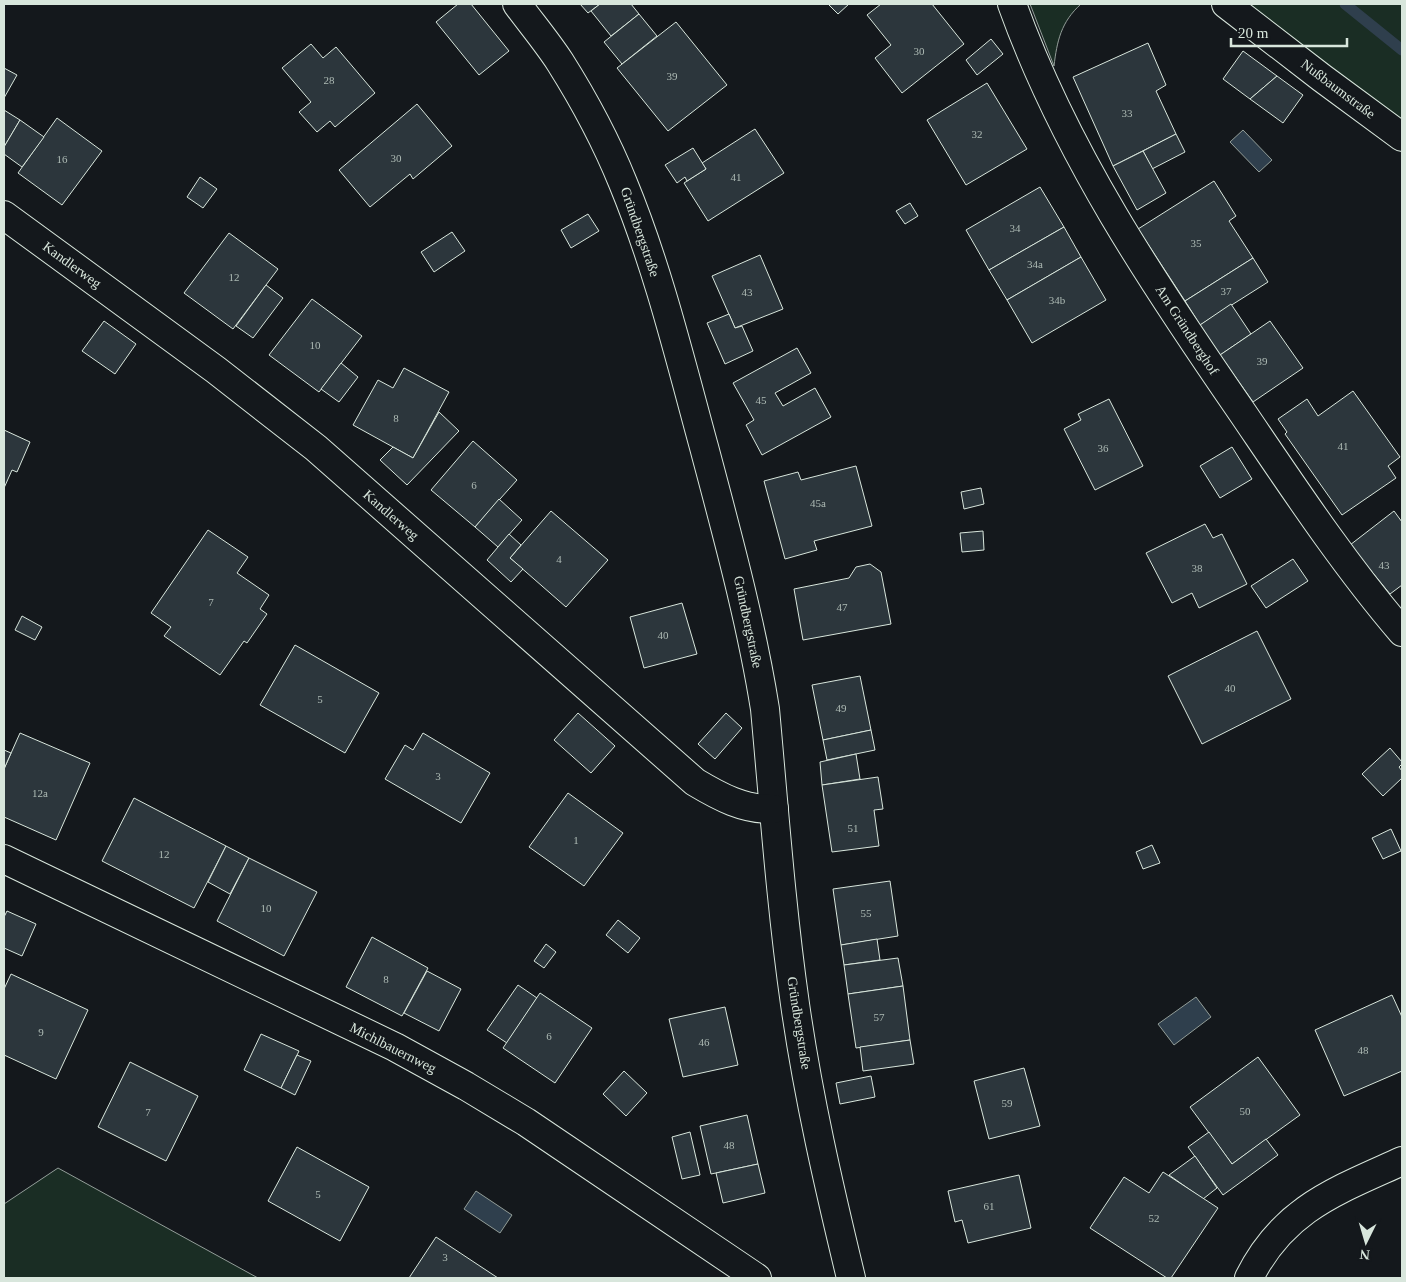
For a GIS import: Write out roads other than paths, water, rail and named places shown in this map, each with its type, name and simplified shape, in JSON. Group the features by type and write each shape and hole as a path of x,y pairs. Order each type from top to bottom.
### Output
{"street":[{"name":"Gründbergstraße","path":"517,4 559,62 596,126 623,183 651,261 675,338 737,572 765,709 790,962 803,1056 830,1193 851,1278"},
{"name":"Am Gründberghof","path":"1012,4 1061,120 1089,173 1144,265 1198,349 1313,516 1402,632"},
{"name":"Nußbaumstraße","path":"1226,4 1402,137"},
{"name":"Kandlerweg","path":"4,215 216,370 316,448 695,782 720,797 744,806 760,810 774,809"},
{"name":"Michlbauernweg","path":"4,859 395,1047 466,1086 526,1122 758,1278"},
{"path":"1249,1278 1264,1251 1294,1218 1324,1198 1402,1161"}],"water":[{"path":"1243,130 1272,160 1259,172 1230,142"},
{"path":"1196,997 1211,1017 1174,1045 1158,1024"},
{"path":"476,1191 512,1215 500,1233 464,1209"}],"waterway":[{"path":"1345,4 1402,50"}]}
